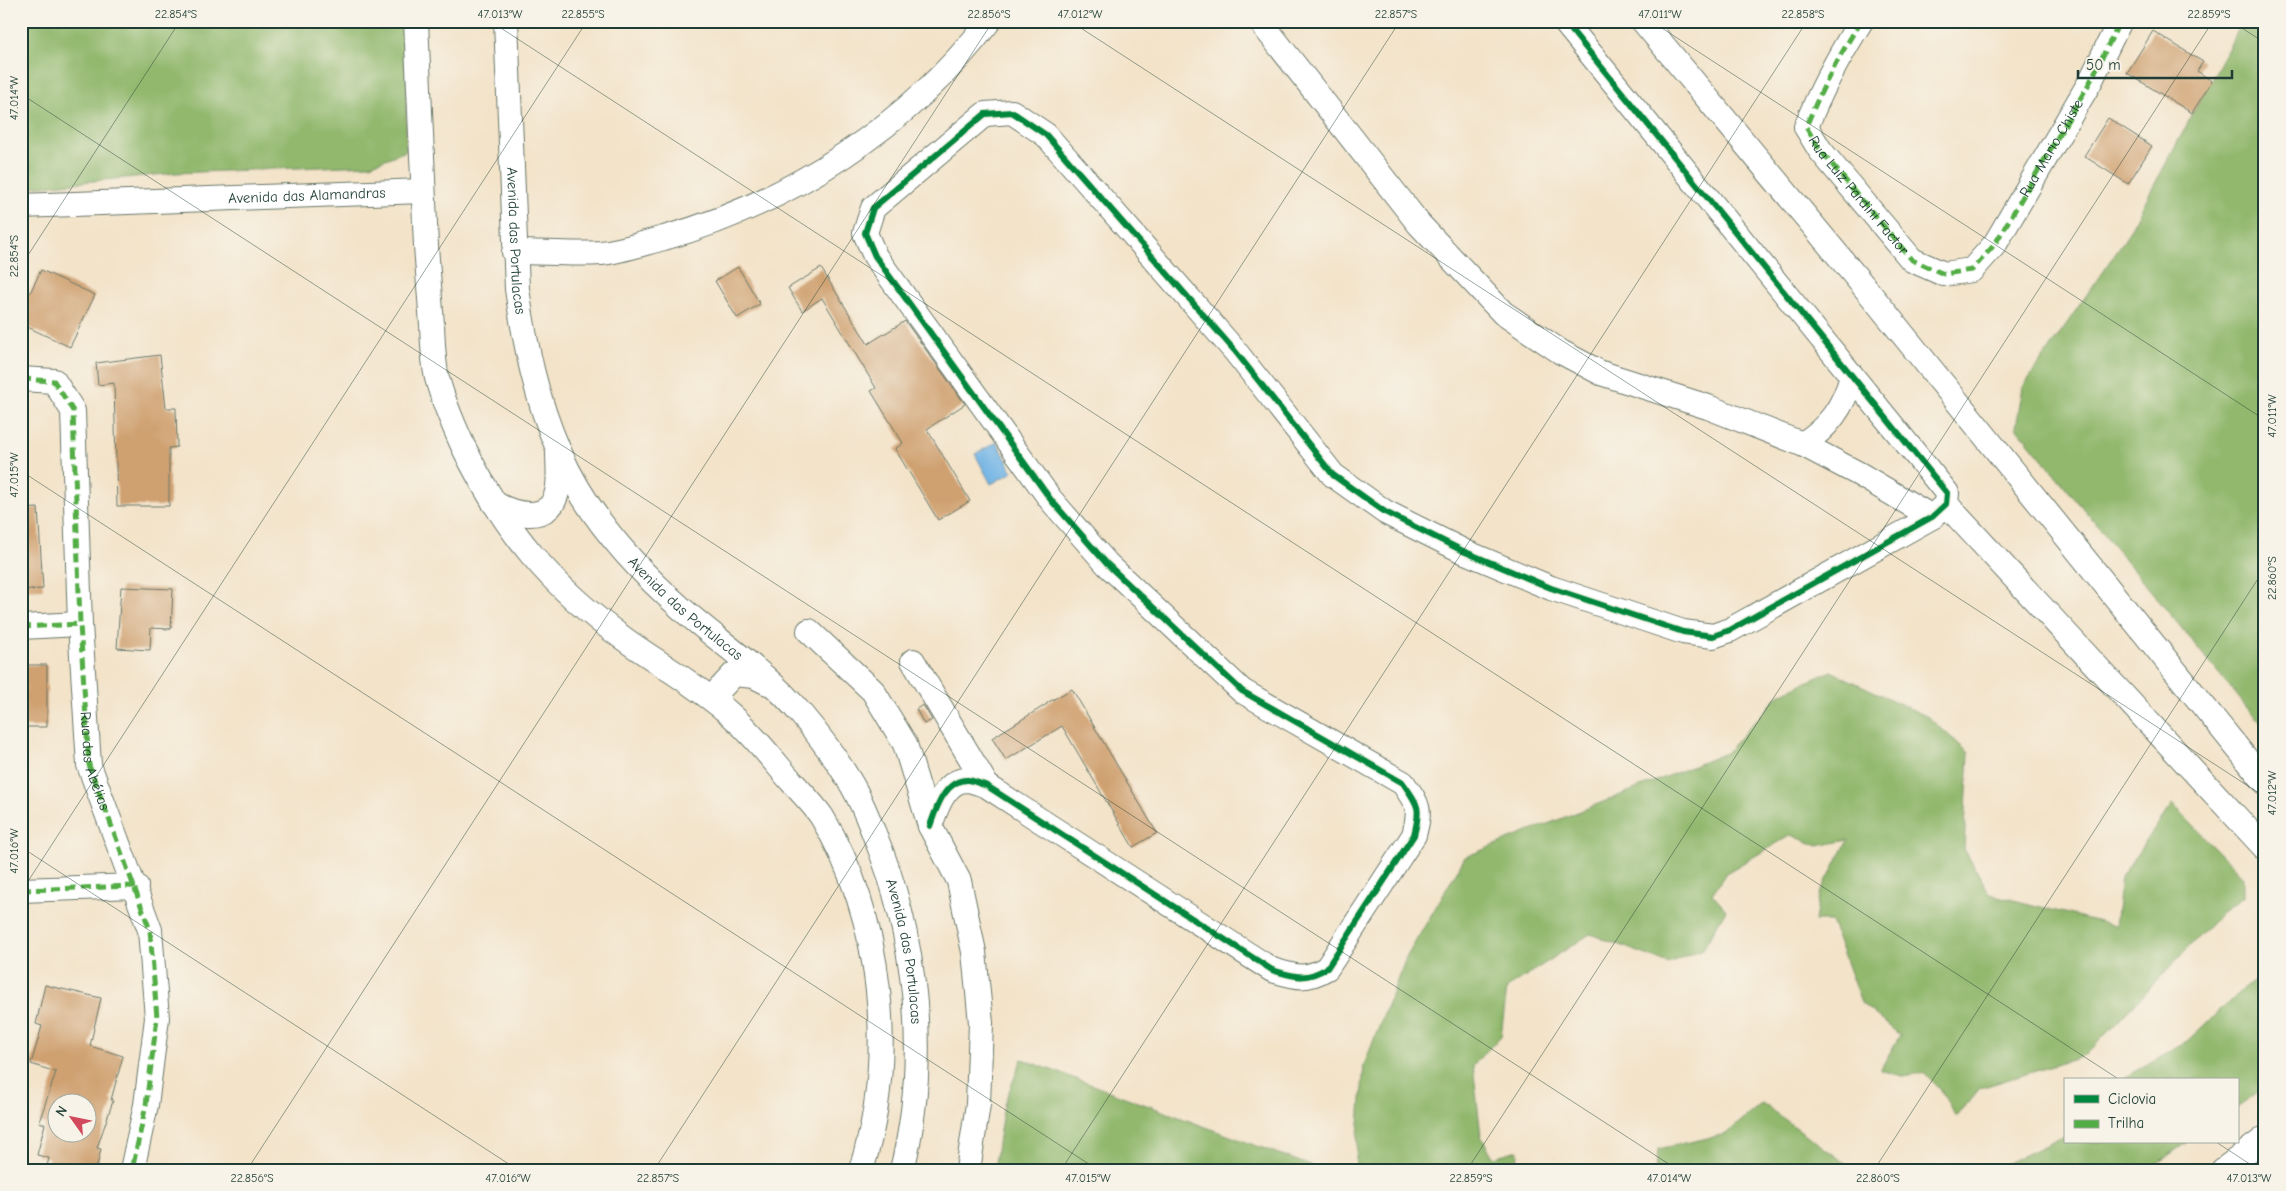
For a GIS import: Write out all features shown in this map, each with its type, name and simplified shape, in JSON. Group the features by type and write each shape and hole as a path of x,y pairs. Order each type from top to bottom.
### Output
{"street":[{"path":"416,21 423,191"},
{"name":"Avenida das Portulacas","path":"506,21 514,252 521,317 530,362 540,398 558,450 582,494 622,547 643,572 696,622 752,665 778,688 807,722 849,780 881,850 901,914 910,962 916,1039 911,1124 902,1170"},
{"path":"514,252 602,252 682,233 758,203 829,164 896,116 958,58 988,21"},
{"path":"1260,21 1419,224 1503,314 1561,352 1601,373 1708,407 1802,444 1859,474 1939,511 2265,848"},
{"path":"930,826 940,800 951,786 967,780 987,786 1272,970 1300,978 1314,976 1327,968 1414,835 1420,813 1415,801 1403,784 1242,691 1107,564 1051,500 875,256 865,233 872,208 985,114 1012,112 1046,136 1235,352 1333,475 1386,512 1462,551 1570,594 1683,632 1714,636 1730,630 1939,511 1948,492 1564,21"},
{"path":"1643,21 1878,303 2265,782"},
{"name":"Rua Luiz Pardini Factor","path":"1861,21 1838,57 1822,88 1806,127 1820,150 1912,260 1944,274 1972,270"},
{"name":"Rua Mario Chiste","path":"1972,270 1995,244 2090,82 2120,21"},
{"name":"Avenida das Alamandras","path":"21,206 423,191"},
{"name":"Avenida das Portulacas","path":"423,191 436,375 463,446 494,503 522,545 581,606 624,639 717,703 745,728 820,815 848,872 858,901 874,962 880,1030 876,1097 861,1170"},
{"path":"1802,444 1813,437 1833,418 1848,391 1852,376"},
{"name":"Rua das Abélias","path":"21,379 54,381 73,411 80,624 89,765 136,886 150,930 157,1018 146,1106 132,1170"},
{"path":"494,503 506,510 523,515 532,514 550,505 557,490 558,450"},
{"path":"21,627 80,624"},
{"path":"809,631 873,690 905,744 930,826 959,882 968,916 978,987 980,1064 978,1104 968,1170"},
{"path":"913,661 987,786"},
{"path":"717,703 719,690 734,674 754,676 778,688"},
{"path":"21,890 136,886"},
{"path":"2223,1170 2265,1138"}],"green space":[{"path":"21,21 407,21 406,151 370,165 176,173 21,188"},
{"path":"2243,21 2265,21 2265,727 2248,709 2016,427 2023,387 2125,239"},
{"path":"1831,671 1928,717 1969,753 1964,849 1990,894 2115,926 2121,877 2172,804 2243,877 2243,897 2225,909 2085,1056 1980,1088 1956,1117 1940,1089 1924,1073 1902,1076 1880,1070 1900,1035 1861,1003 1831,921 1815,921 1819,895 1848,840 1818,846 1791,835 1726,873 1712,894 1726,910 1703,949 1668,963 1590,934 1507,988 1501,1036 1473,1065 1481,1136 1493,1157 1518,1150 1517,1170 1355,1170 1364,1065 1406,958 1465,857 1726,753 1780,694"},
{"path":"2265,974 2265,1087 2238,1106 2238,1078 2123,1078 2187,1041 2243,989"},
{"path":"1022,1059 1322,1170 994,1170 1004,1104"},
{"path":"1762,1103 1855,1170 1656,1170 1658,1149 1726,1134"},
{"path":"2064,1136 2064,1144 2184,1144 2148,1170 1992,1170"}],"water":[{"path":"997,442 1013,472 991,484 975,454"}],"building":[{"path":"2153,31 2203,62 2197,71 2212,81 2192,113 2127,73"},
{"path":"2108,118 2152,146 2128,184 2084,156"},
{"path":"738,267 760,304 737,318 715,281"},
{"path":"821,268 868,344 905,321 965,404 927,429 970,501 938,520 895,449 903,443 871,391 876,388 822,298 802,311 788,288"},
{"path":"41,270 95,295 70,347 21,324 21,292 30,293"},
{"path":"160,355 166,408 176,408 177,447 169,448 169,506 117,506 114,383 98,385 96,363"},
{"path":"38,508 43,589 21,590 21,509"},
{"path":"121,587 173,589 171,629 151,628 150,650 117,648"},
{"path":"21,665 47,665 47,727 21,727"},
{"path":"1072,689 1157,833 1133,847 1062,726 1006,760 992,738"},
{"path":"923,705 932,720 924,724 916,709"},
{"path":"45,985 101,998 90,1046 123,1056 111,1100 113,1101 97,1148 101,1149 96,1170 46,1170 49,1158 37,1155 45,1124 39,1122 48,1096 48,1144 98,1144 98,1094 49,1094 56,1072 31,1064 42,1026 36,1024"}],"marked path":[{"path":"1861,21 1831,73 1806,127 1820,150 1912,260 1944,274 1972,270 1995,244 2090,82 2120,21"},
{"path":"21,379 54,381 73,411 80,624 89,765 150,930 157,1018 146,1105 132,1170"},
{"path":"21,627 80,624"},
{"path":"21,890 136,886"}],"cycle path":[{"path":"930,826 943,796 953,784 968,780 987,786 1272,970 1306,976 1327,968 1414,835 1418,813 1415,802 1403,783 1242,691 1107,564 1051,500 875,256 865,233 873,208 985,114 1012,112 1046,135 1235,351 1333,475 1385,512 1463,551 1551,588 1683,632 1713,636 1730,630 1932,517 1946,504 1947,493 1564,21"}]}
